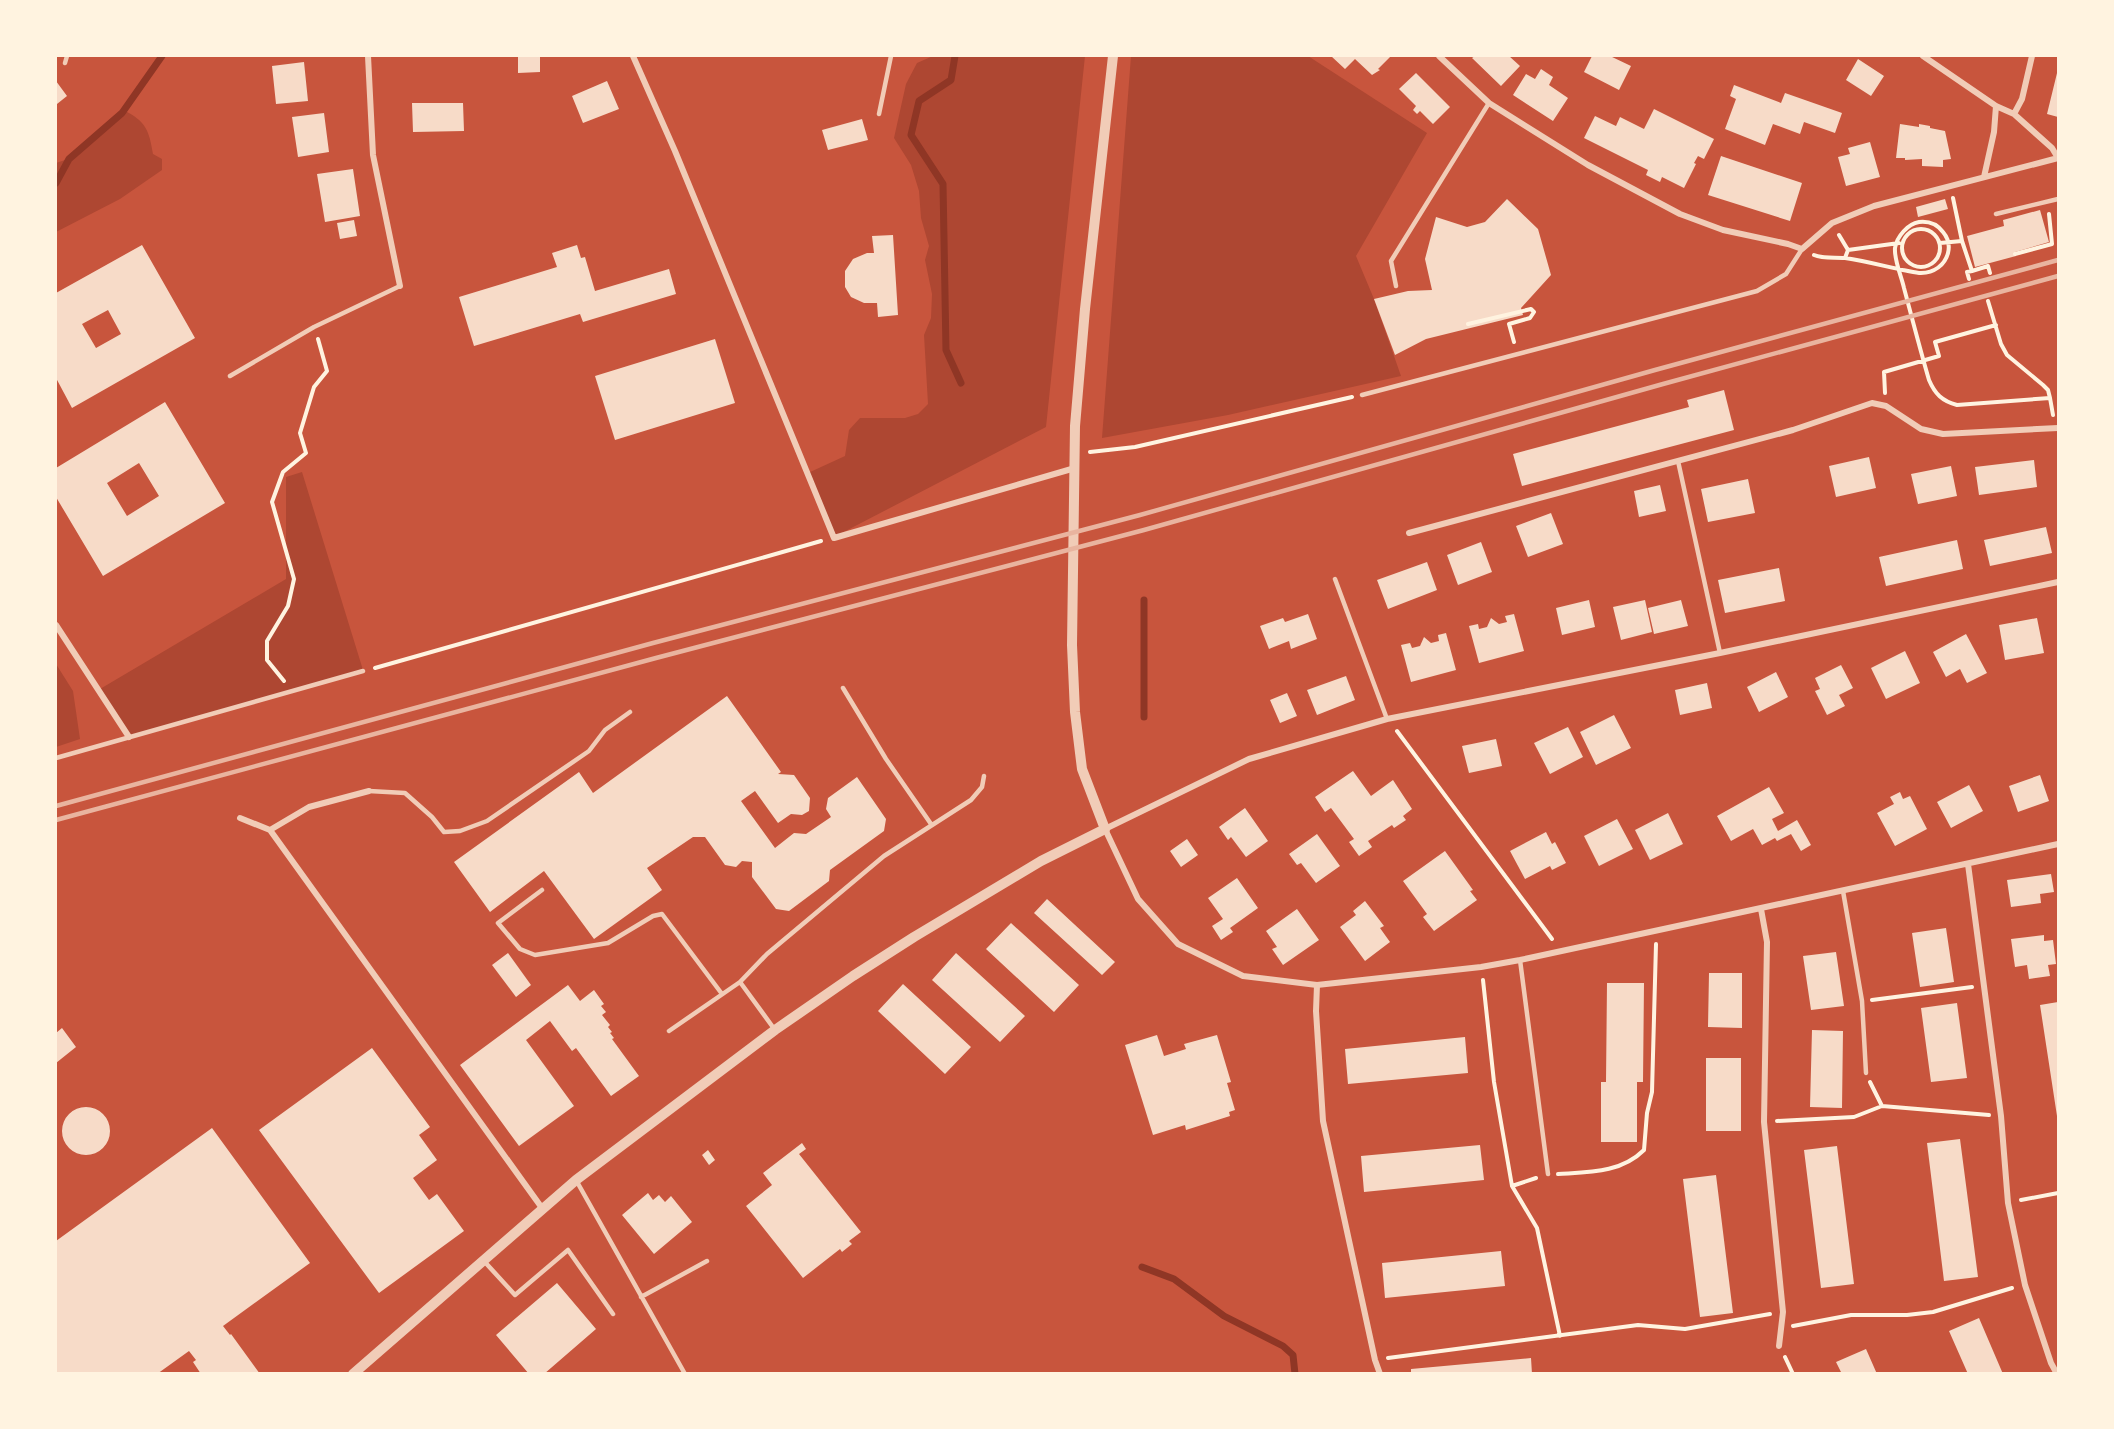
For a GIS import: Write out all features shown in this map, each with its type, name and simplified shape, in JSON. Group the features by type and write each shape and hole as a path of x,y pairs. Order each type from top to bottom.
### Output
{"street":[{"path":"368,56 373,154 400,286"},
{"path":"633,56 675,151 834,538 1075,468"},
{"path":"1113,56 1085,309 1075,426 1072,645 1075,712 1083,769 1105,829 1138,899 1178,944 1243,976 1317,986 1481,968 2058,844"},
{"path":"1442,57 1489,103 1588,165 1680,214 1723,230 1802,249 1832,223 1874,206 2058,158 2052,148 2013,114 1996,106 1923,56"},
{"path":"2013,114 2022,99 2032,56"},
{"path":"1984,177 1994,132 1996,106"},
{"path":"1409,533 1793,430 1872,403 1886,406 1921,429 1943,434 2057,428"},
{"path":"353,1374 576,1180 775,1030 853,976 1041,861 1249,759 1388,719 2058,582"},
{"path":"56,625 129,737"},
{"path":"270,830 309,807 369,791"},
{"path":"240,818 270,830 542,1208"},
{"path":"1968,864 2001,1116 2008,1203 2025,1285 2051,1363 2057,1374"},
{"path":"1761,909 1767,942 1764,1122 1784,1312 1779,1346"},
{"path":"1317,986 1316,1011 1323,1121 1375,1360 1380,1374"}],"lane":[{"path":"65,63 67,56"},
{"path":"879,114 891,56"},
{"path":"1396,286 1391,261 1489,103"},
{"path":"1996,214 2058,199"},
{"path":"1362,395 1757,291 1786,274 1802,249"},
{"path":"230,376 314,327 400,286"},
{"path":"1678,461 1720,652"},
{"path":"1335,579 1388,719"},
{"path":"56,758 363,671"},
{"path":"843,688 886,759 931,824"},
{"path":"369,791 405,793 432,817 444,832 460,831 488,821 589,751 605,730 630,712"},
{"path":"669,1031 740,982 767,954 884,856 971,800 982,787 984,776"},
{"path":"542,890 498,923 520,949 535,955 608,943 653,916 662,914 722,994"},
{"path":"1843,891 1862,1001 1866,1073"},
{"path":"1520,960 1548,1174"},
{"path":"740,982 775,1030"},
{"path":"576,1180 685,1374"},
{"path":"483,1260 515,1295 568,1250 613,1314"},
{"path":"641,1297 707,1261"}],"path":[{"path":"1951,186 1962,241 1971,259 1972,271"},
{"path":"2015,254 2052,244 2048,202"},
{"path":"1802,249 1819,257 1845,258 1876,264 1894,268 1903,270 1921,273 1935,270 1943,264 1949,249 1944,233 1937,225 1922,221 1914,223 1903,232 1895,247 1896,259 1899,269 1902,279 1929,380 1933,391 1947,403 1957,405 2050,398"},
{"path":"1832,223 1848,250"},
{"path":"1916,229 1926,229 1935,234 1940,243 1939,255 1932,264 1921,267 1910,263 1903,254 1903,242 1908,234 1916,229"},
{"path":"1940,243 1962,241"},
{"path":"1848,250 1903,242"},
{"path":"1845,258 1848,250"},
{"path":"1969,279 1967,272 1988,266 1990,273"},
{"path":"1988,301 2007,355 2048,390 2057,428"},
{"path":"1468,324 1531,309 1534,312 1530,318 1509,324 1517,354"},
{"path":"1886,406 1884,372 1939,356 1935,342 1996,325"},
{"path":"293,691 267,660 267,641 288,606 294,579 272,502 283,472 306,453 300,433 314,387 327,371 314,327"},
{"path":"1075,468 1090,452 1135,447 1362,395"},
{"path":"363,671 834,538"},
{"path":"1388,719 1561,952"},
{"path":"1512,1186 1548,1174 1598,1172 1633,1160 1644,1150 1647,1113 1652,1092 1656,932"},
{"path":"1481,968 1494,1083 1512,1186 1537,1228 1560,1336"},
{"path":"1862,1001 1985,985"},
{"path":"1866,1073 1882,1106"},
{"path":"1764,1122 1854,1117 1882,1106 2001,1116"},
{"path":"2008,1203 2058,1193"},
{"path":"1781,1329 1851,1315 1907,1316 1933,1312 2025,1285"},
{"path":"1375,1360 1638,1325 1685,1329 1784,1312"}],"shaded area":[{"path":"933,56 1085,56 1046,427 834,537 808,473 845,456 849,430 860,418 905,418 918,414 928,404 924,335 931,318 932,294 925,260 929,246 921,218 919,191 911,165 894,138 906,84 917,63"},
{"path":"1131,56 1308,56 1427,133 1356,256 1401,376 1228,415 1102,438"},
{"path":"123,110 142,122 148,132 153,154 162,159 162,170 120,199 56,232 56,163 65,160"},
{"path":"302,472 363,670 131,736 100,689 286,579 286,477"},
{"path":"56,664 73,691 80,739 56,747"}],"building":[{"path":"518,56 540,56 540,72 518,73"},
{"path":"1331,56 1391,56 1378,69 1380,70 1372,75 1355,59 1345,69"},
{"path":"1475,56 1509,56 1520,66 1501,86 1472,58"},
{"path":"1592,56 1610,56 1631,66 1619,90 1584,72"},
{"path":"1858,59 1884,76 1871,96 1846,80"},
{"path":"304,62 308,101 276,104 272,66"},
{"path":"1541,69 1553,77 1549,85 1568,98 1553,121 1513,95 1526,74 1535,79"},
{"path":"2058,69 2058,117 2047,114"},
{"path":"1416,73 1450,107 1433,124 1420,111 1417,114 1413,110 1416,106 1399,89"},
{"path":"56,81 67,96 57,104 56,102"},
{"path":"607,81 619,109 583,123 572,96"},
{"path":"1734,85 1781,103 1785,93 1842,113 1835,133 1804,122 1800,134 1773,124 1765,145 1725,129 1736,99 1730,96"},
{"path":"412,103 463,103 464,131 413,132"},
{"path":"1654,109 1714,139 1704,159 1698,156 1684,188 1662,177 1660,182 1646,175 1648,170 1584,138 1595,116 1616,126 1620,117 1644,129"},
{"path":"324,113 329,152 298,157 292,117"},
{"path":"862,119 868,140 828,150 822,130"},
{"path":"1900,124 1919,127 1919,124 1945,131 1951,159 1943,160 1943,167 1922,166 1922,159 1896,158"},
{"path":"1870,142 1880,177 1846,186 1838,157 1850,154 1848,148"},
{"path":"1721,156 1802,183 1790,221 1708,195"},
{"path":"353,169 360,216 325,222 317,174"},
{"path":"1507,199 1538,229 1551,275 1521,308 1523,315 1426,339 1395,355 1374,299 1408,291 1432,290 1425,259 1436,217 1467,227 1485,222"},
{"path":"1945,199 1948,209 1918,217 1916,207"},
{"path":"2040,210 2049,242 2015,252 2016,256 1975,267 1967,236 2004,226 2003,220"},
{"path":"354,220 357,236 340,239 337,223"},
{"path":"893,235 898,315 878,317 877,303 864,303 851,297 845,287 845,271 853,259 867,253 874,253 872,236"},
{"path":"142,245 195,338 72,408 56,378 56,293","holes":["108,310 121,334 96,348 82,324"]},
{"path":"577,245 581,258 585,257 595,291 669,269 676,294 583,322 580,314 474,346 459,297 557,267 552,253"},
{"path":"715,339 735,403 615,440 595,376"},
{"path":"1724,390 1734,430 1522,486 1513,454 1689,407 1687,400"},
{"path":"165,402 225,503 103,576 56,497 56,468","holes":["139,463 159,496 127,516 107,483"]},
{"path":"1869,457 1876,488 1836,497 1829,466"},
{"path":"2034,460 2037,487 1979,495 1975,467"},
{"path":"1951,466 1957,496 1918,504 1911,474"},
{"path":"1748,479 1755,513 1708,522 1701,489"},
{"path":"1660,485 1666,511 1639,517 1634,491"},
{"path":"1551,513 1563,544 1528,557 1516,526"},
{"path":"2046,527 2052,553 1990,566 1984,540"},
{"path":"1957,540 1963,569 1886,586 1879,557"},
{"path":"1481,542 1492,572 1458,585 1447,555"},
{"path":"1427,562 1437,590 1388,609 1377,580"},
{"path":"1779,568 1785,601 1725,613 1718,580"},
{"path":"1589,600 1595,627 1562,635 1556,608"},
{"path":"1645,600 1652,632 1621,640 1613,607"},
{"path":"1681,600 1688,626 1654,634 1648,608"},
{"path":"1308,614 1317,639 1291,649 1289,641 1269,649 1260,626 1283,618 1285,622"},
{"path":"1514,614 1524,651 1479,663 1469,626 1478,624 1479,629 1487,627 1491,618 1499,624 1507,622 1505,616"},
{"path":"2037,618 2044,653 2005,660 1999,625"},
{"path":"1446,633 1456,670 1411,682 1401,645 1410,643 1412,648 1420,646 1424,637 1431,643 1439,641 1438,635"},
{"path":"1966,634 1987,673 1967,683 1960,669 1946,677 1933,652"},
{"path":"1905,651 1920,683 1886,699 1871,668"},
{"path":"1841,665 1853,688 1839,695 1845,706 1827,715 1815,691 1820,689 1815,678"},
{"path":"1776,672 1788,697 1759,712 1747,687"},
{"path":"1346,676 1355,700 1317,715 1307,690"},
{"path":"1707,683 1712,708 1680,715 1675,690"},
{"path":"1287,693 1297,716 1280,723 1270,700"},
{"path":"727,696 781,772 778,774 794,775 810,798 809,811 802,815 791,814 778,823 755,791 741,801 775,848 794,833 806,834 831,817 826,809 828,798 857,777 886,819 884,831 830,870 829,881 789,911 776,909 752,877 752,862 742,861 736,867 725,865 705,837 693,837 647,868 662,890 594,939 544,871 490,912 454,862 579,772 593,793"},
{"path":"1614,715 1631,748 1596,765 1580,732"},
{"path":"1568,727 1583,757 1550,774 1534,743"},
{"path":"1496,739 1502,766 1469,773 1462,746"},
{"path":"1353,771 1371,796 1393,780 1412,809 1403,816 1406,820 1394,828 1392,825 1368,841 1372,847 1359,856 1349,842 1354,839 1331,808 1325,812 1315,797"},
{"path":"2040,775 2049,801 2018,812 2009,786"},
{"path":"1969,785 1983,811 1951,828 1937,802"},
{"path":"1769,787 1784,813 1772,819 1778,831 1797,820 1811,845 1801,851 1791,834 1777,841 1775,838 1762,845 1753,829 1731,841 1717,816"},
{"path":"1900,792 1903,799 1910,796 1927,829 1895,846 1877,813 1894,804 1890,797"},
{"path":"1245,808 1268,841 1246,857 1231,837 1228,840 1219,827"},
{"path":"1668,813 1683,844 1650,860 1635,830"},
{"path":"1617,819 1633,849 1599,866 1584,836"},
{"path":"1546,832 1552,844 1555,842 1566,863 1552,870 1550,866 1525,879 1510,851"},
{"path":"1317,834 1340,866 1316,883 1301,863 1297,865 1289,854"},
{"path":"1187,839 1198,855 1181,867 1170,851"},
{"path":"1445,851 1473,890 1470,891 1477,900 1434,931 1423,917 1427,914 1403,881"},
{"path":"2051,874 2054,892 2040,894 2041,903 2011,907 2007,880"},
{"path":"1237,878 1258,908 1230,928 1233,932 1221,940 1212,926 1223,919 1208,898"},
{"path":"1047,899 1115,962 1102,975 1034,913"},
{"path":"1365,901 1384,926 1380,928 1390,942 1365,961 1340,927 1356,915 1353,911"},
{"path":"1297,909 1319,940 1283,965 1272,949 1277,947 1266,931"},
{"path":"1011,923 1079,985 1054,1012 986,949"},
{"path":"1946,928 1954,982 1920,987 1912,933"},
{"path":"2044,935 2044,941 2053,940 2056,964 2048,965 2050,976 2029,979 2027,965 2015,967 2011,939"},
{"path":"1836,952 1844,1006 1811,1010 1803,956"},
{"path":"508,953 531,985 516,997 492,965"},
{"path":"956,953 1025,1016 1000,1042 932,980"},
{"path":"1709,973 1742,973 1742,1028 1708,1027"},
{"path":"1607,983 1644,983 1643,1082 1637,1082 1637,1142 1601,1142 1601,1082 1606,1082"},
{"path":"903,984 971,1047 945,1074 878,1011"},
{"path":"568,985 580,1001 594,990 604,1004 601,1006 606,1012 602,1015 610,1025 608,1027 614,1038 612,1039 639,1076 611,1096 576,1048 572,1051 550,1021 526,1040 574,1106 519,1146 460,1065"},
{"path":"2058,1002 2058,1116 2057,1116 2040,1005"},
{"path":"1957,1003 1967,1078 1931,1082 1921,1008"},
{"path":"62,1028 76,1047 56,1063 56,1033"},
{"path":"1812,1030 1843,1031 1842,1108 1810,1107"},
{"path":"1157,1035 1164,1056 1186,1049 1184,1044 1217,1035 1231,1082 1227,1083 1235,1110 1229,1112 1230,1116 1186,1130 1185,1125 1153,1135 1125,1045"},
{"path":"1465,1037 1468,1073 1348,1084 1345,1049"},
{"path":"372,1048 430,1127 419,1135 437,1160 413,1178 429,1200 437,1194 464,1231 379,1293 259,1130"},
{"path":"1706,1058 1741,1058 1741,1131 1706,1131"},
{"path":"81,1107 91,1107 106,1117 110,1131 109,1140 100,1151 91,1155 81,1155 66,1145 62,1136 62,1126 72,1111"},
{"path":"212,1128 310,1263 223,1326 260,1374 201,1374 193,1362 196,1360 189,1351 157,1374 56,1374 56,1241"},
{"path":"1960,1139 1978,1277 1944,1281 1927,1143"},
{"path":"802,1143 806,1149 799,1154 861,1232 849,1241 852,1244 842,1252 840,1249 803,1278 746,1206 772,1185 763,1173"},
{"path":"1480,1145 1484,1180 1364,1192 1361,1156"},
{"path":"1837,1146 1854,1284 1821,1288 1804,1150"},
{"path":"708,1150 715,1160 709,1165 702,1155"},
{"path":"1716,1175 1733,1313 1700,1317 1683,1179"},
{"path":"648,1193 653,1200 659,1195 665,1202 671,1196 692,1222 654,1254 622,1215"},
{"path":"1501,1251 1505,1286 1385,1298 1382,1263"},
{"path":"557,1283 596,1329 544,1374 529,1374 496,1335"},
{"path":"1979,1318 2003,1374 1968,1374 1949,1331"},
{"path":"1866,1349 1877,1374 1842,1374 1836,1362"},
{"path":"1531,1358 1532,1374 1411,1374 1411,1369"}],"waterway":[{"path":"56,183 69,159 122,113 162,56"},
{"path":"955,56 951,80 919,101 911,135 943,184 946,350 961,383"},
{"path":"1144,600 1144,717"},
{"path":"1142,1267 1174,1279 1224,1316 1283,1346 1293,1355 1295,1374"}],"railway":[{"path":"56,806 653,643 1140,515 1655,370 2058,260"},
{"path":"56,820 656,658 1144,530 2058,276"}]}
